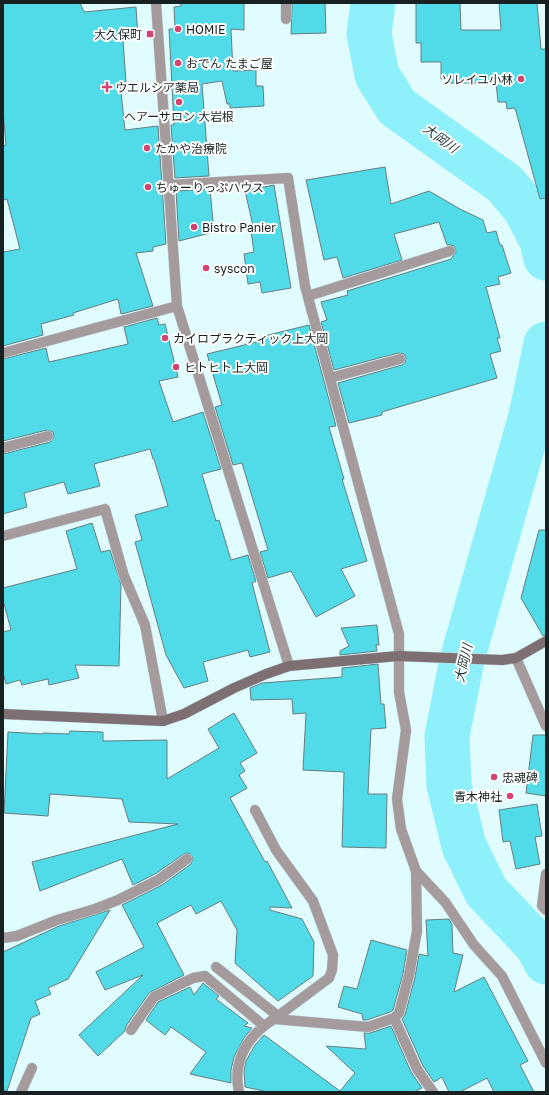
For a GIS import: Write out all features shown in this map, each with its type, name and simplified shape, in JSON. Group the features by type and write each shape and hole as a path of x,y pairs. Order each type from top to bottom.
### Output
{"street":[{"path":"156,3 177,306 289,666"},
{"path":"286,3 286,19"},
{"path":"169,185 288,178 308,296 399,634 399,692 406,730 397,799 401,829 416,871 417,931 400,1013 394,1018 368,1027 276,1018 216,967"},
{"path":"308,296 450,251"},
{"path":"3,353 177,306"},
{"path":"330,378 400,359"},
{"path":"3,448 48,436"},
{"path":"3,536 105,509 124,576 145,625 163,721"},
{"path":"3,714 163,721 184,714 234,688 289,666 398,656 502,660 516,658 546,641"},
{"path":"516,658 546,726"},
{"path":"239,1092 237,1077 238,1063 244,1049 264,1026 329,978 332,970 333,955 313,901 276,850 254,810"},
{"path":"3,938 17,936 57,920 95,909 118,900 158,880 187,859"},
{"path":"416,871 445,902 474,945 502,976 546,1063"},
{"path":"546,874 542,906 546,910"},
{"path":"131,1030 154,997 193,978 205,976 264,1026"},
{"path":"394,1018 417,1069 433,1092"},
{"path":"21,1092 32,1068"}],"building":[{"path":"3,3 80,3 84,12 136,7 138,38 123,40 126,82 120,82 125,130 158,126 166,244 153,247 153,251 136,253 153,306 121,314 118,299 73,313 74,315 41,324 43,335 3,346 3,252 20,249 7,199 3,200 3,146 6,145 3,112"},
{"path":"181,3 244,3 244,30 231,29 233,71 256,70 256,86 263,86 264,106 230,108 230,104 227,104 222,81 202,84 209,176 175,178 171,125 174,125 169,29 175,29 174,7 181,6"},
{"path":"292,3 325,3 326,33 291,34"},
{"path":"416,3 460,3 461,30 501,30 499,3 537,3 541,49 546,49 546,198 540,199 515,108 507,109 506,102 498,102 496,83 450,83 449,78 441,79 441,62 421,62 421,43 416,43"},
{"path":"385,167 391,204 429,191 483,220 487,233 496,231 511,273 498,277 500,284 486,287 500,338 497,338 501,351 490,354 497,378 382,412 382,415 349,423 338,383 402,365 405,363 406,358 404,354 398,353 334,370 321,322 327,320 321,302 348,295 347,291 451,259 456,252 454,246 447,245 439,222 394,234 402,260 343,278 337,257 324,260 306,180"},
{"path":"274,185 291,288 262,293 260,282 248,284 244,254 254,252 251,231 254,230 245,191"},
{"path":"210,189 214,232 179,241 176,191"},
{"path":"157,318 159,325 165,324 178,377 159,381 173,422 203,412 221,469 202,474 216,521 219,520 231,560 248,555 256,581 252,583 270,652 250,657 248,650 203,662 208,681 184,688 166,655 135,542 142,540 135,515 168,506 150,449 94,464 100,486 68,494 64,482 24,493 27,507 3,514 3,454 50,442 54,437 53,432 47,430 3,441 3,359 46,348 49,362 128,344 124,327"},
{"path":"309,325 336,426 329,427 344,479 342,479 367,561 341,569 355,596 316,617 291,571 268,578 260,552 268,550 242,463 233,465 215,407 222,405 207,354 265,340 264,336"},
{"path":"92,523 101,552 110,550 121,584 119,666 75,665 79,678 49,685 48,679 22,685 20,680 6,684 3,673 3,632 11,630 3,600 3,588 77,569 66,531"},
{"path":"539,530 546,530 546,635 543,636 521,598"},
{"path":"377,625 379,645 376,645 377,651 340,655 340,651 349,646 341,628"},
{"path":"378,664 381,704 384,704 386,728 371,729 368,794 387,794 386,848 342,847 344,772 303,770 306,713 293,714 292,699 251,700 250,688 262,683 342,677 342,668"},
{"path":"234,713 257,753 240,763 245,771 239,775 247,788 230,798 265,862 267,861 292,908 270,907 270,910 302,919 314,942 313,976 278,1001 235,963 237,930 221,901 196,914 191,905 157,923 184,975 149,993 126,1026 125,1031 98,1056 79,1035 143,975 105,990 96,972 144,947 122,905 162,885 191,864 193,858 189,853 184,854 155,874 133,885 122,859 40,891 32,862 178,824 129,822 122,799 50,794 48,816 4,813 8,732 69,734 70,731 103,732 103,741 167,740 167,779 219,748 208,729"},
{"path":"533,735 546,735 546,796 526,793"},
{"path":"537,804 542,836 535,837 540,864 516,869 510,841 503,842 499,810"},
{"path":"110,910 68,979 48,988 51,994 35,1001 40,1014 31,1018 7,1091 3,1090 3,952 59,926"},
{"path":"449,919 452,924 453,953 463,955 454,992 484,977 528,1061 520,1065 534,1092 494,1092 487,1078 460,1092 449,1092 442,1077 434,1082 423,1066 402,1019 405,1015 415,977 419,954 428,956 426,920"},
{"path":"371,940 407,950 403,974 393,1010 367,1020 363,1020 362,1014 338,1007 344,986 357,989"},
{"path":"203,983 219,996 216,999 248,1023 244,1026 252,1028 244,1038 234,1057 231,1070 231,1083 190,1074 206,1052 171,1027 165,1035 146,1020 158,1002 190,987 194,995"},
{"path":"391,1026 411,1072 422,1088 414,1092 268,1092 245,1087 244,1071 246,1061 255,1045 264,1035 340,1091 355,1073 326,1046 366,1049 364,1033 370,1033"}],"waterway":[{"name":"大岡川","path":"373,3 369,34 377,75 397,107 505,184 525,208 542,241 546,258"},
{"name":"大岡川","path":"546,344 531,416 462,660 447,736 449,785 464,846 486,891 537,945 546,962"}],"place":[{"name":"HOMIE","path":"178,29"},
{"name":"大久保町","path":"150,34"},
{"name":"おでん たまご屋","path":"178,63"},
{"name":"ソレイユ小林","path":"521,79"},
{"name":"ウエルシア薬局","path":"107,87"},
{"name":"ヘアーサロン 大岩根","path":"179,102"},
{"name":"たかや治療院","path":"147,148"},
{"name":"ちゅーりっぷハウス","path":"148,187"},
{"name":"Bistro Panier","path":"194,227"},
{"name":"syscon","path":"206,268"},
{"name":"カイロプラクティック上大岡","path":"165,338"},
{"name":"ヒトヒト上大岡","path":"176,367"},
{"name":"忠魂碑","path":"494,777"},
{"name":"青木神社","path":"510,796"}]}
